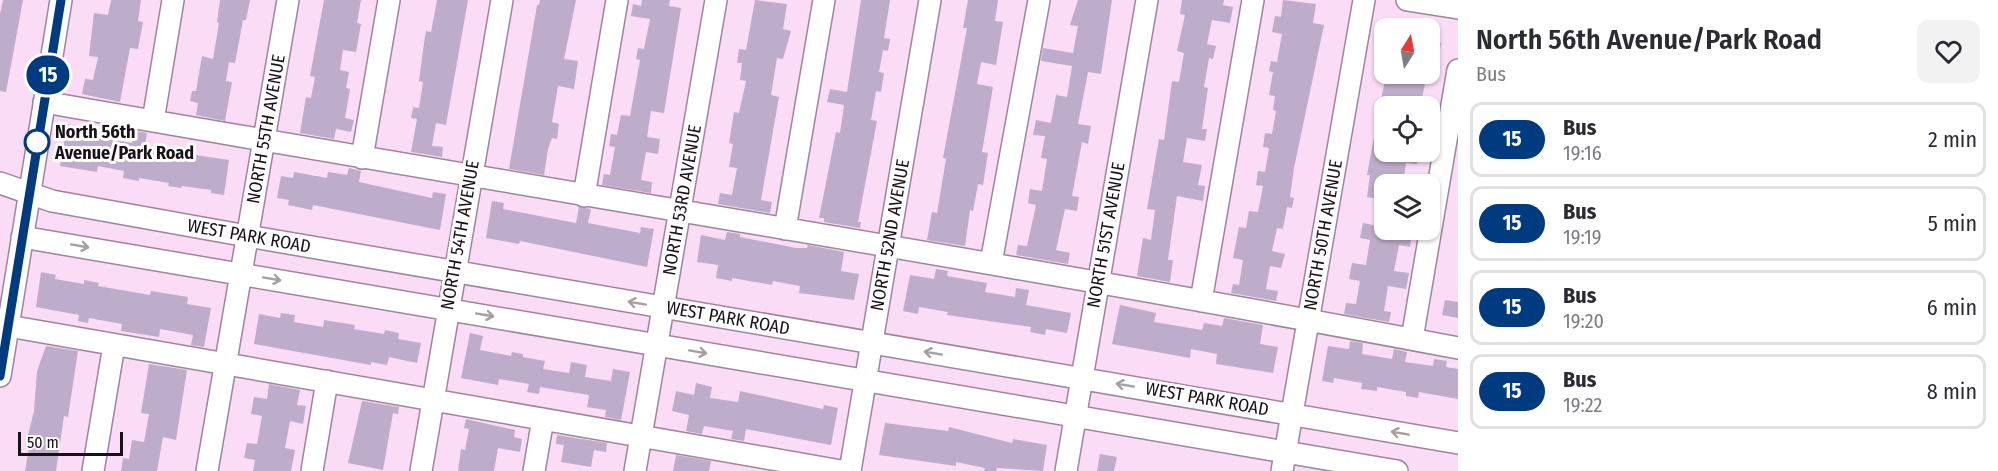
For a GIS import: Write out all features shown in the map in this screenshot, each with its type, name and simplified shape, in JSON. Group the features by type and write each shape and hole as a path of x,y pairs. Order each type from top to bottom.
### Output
{"street":[{"path":"0,376 2,348 8,326 61,0"},
{"path":"153,122 173,0"},
{"name":"NORTH 55TH AVENUE","path":"207,471 288,0"},
{"path":"362,158 388,0"},
{"name":"NORTH 54TH AVENUE","path":"421,471 447,309 502,0"},
{"path":"584,196 617,0"},
{"name":"NORTH 53RD AVENUE","path":"635,471 716,0"},
{"path":"786,229 824,0"},
{"name":"NORTH 52ND AVENUE","path":"850,471 930,0"},
{"path":"991,263 1039,0"},
{"name":"NORTH 51ST AVENUE","path":"1066,471 1147,0"},
{"path":"1201,301 1253,0"},
{"name":"NORTH 50TH AVENUE","path":"1282,471 1364,0"},
{"path":"1407,0 1449,5"},
{"path":"1412,339 1458,70"},
{"path":"44,102 584,196 888,245 1458,348"},
{"name":"WEST PARK ROAD","path":"0,183 52,201 247,237 1458,443"},
{"name":"WEST PARK ROAD","path":"22,237 1075,417 1286,450 1397,471"},
{"path":"8,326 432,398 641,437 746,463 841,471"},
{"path":"93,471 114,345"},
{"path":"312,471 327,381"},
{"path":"534,471 543,419"}],"building":[{"path":"3,0 23,0 6,92 0,91 0,14"},
{"path":"111,0 141,0 138,21 143,22 138,49 130,48 120,102 82,94 85,79 93,80 98,57 89,56 94,13 108,15"},
{"path":"220,0 250,0 246,20 243,20 235,63 229,62 226,81 232,82 225,121 196,115 198,103 190,101 192,91 196,91 202,56 213,59"},
{"path":"324,0 361,0 357,23 361,24 356,52 343,50 340,70 349,72 346,88 350,89 345,118 354,120 351,132 336,129 334,139 300,133 306,97 311,98 315,77 310,76"},
{"path":"437,0 468,0 446,125 436,123 432,146 443,147 442,157 411,152 417,119 411,118 413,107 419,108 423,82 419,81 426,31 431,32"},
{"path":"540,0 576,0 564,59 578,61 574,89 558,86 552,122 559,124 557,139 552,138 548,149 544,175 509,169 537,5"},
{"path":"642,0 670,0 669,6 681,8 664,113 651,111 647,137 660,139 658,154 646,152 641,180 652,182 651,193 602,185 604,174 610,175 615,147 609,146 611,134 617,135 621,115 630,116 640,60 636,59 638,48 644,49 650,19 631,16 633,4 641,6"},
{"path":"755,0 787,4 783,29 791,31 783,59 777,58 771,95 779,97 761,200 772,202 770,213 718,204 720,193 732,195 737,168 729,167 733,144 729,143 734,112 739,113 746,81 740,80 742,63 737,63 739,49 746,50"},
{"path":"861,0 890,0 884,38 890,39 888,51 883,50 879,72 884,73 881,92 876,91 871,120 877,121 858,222 861,222 860,228 824,222 824,218 819,218 836,132 840,133 844,105 827,102 830,89 847,92"},
{"path":"968,0 998,0 995,21 1003,22 996,65 981,62 977,84 993,87 982,152 988,153 983,185 978,184 973,211 970,210 965,246 927,240 932,212 937,213 946,159 943,158 967,28 963,28"},
{"path":"1078,0 1112,0 1101,74 1088,72 1078,124 1091,126 1088,144 1082,142 1072,196 1079,197 1077,211 1065,209 1056,250 1070,253 1068,264 1016,255 1018,245 1027,246 1036,205 1028,203 1030,189 1042,191 1047,159 1041,158 1045,136 1033,135 1036,120 1051,123 1056,95 1067,97 1072,66 1041,61 1043,48 1073,53 1078,26 1070,25"},
{"path":"1182,0 1224,0 1223,5 1233,7 1230,23 1212,20 1207,44 1216,46 1213,59 1209,58 1204,87 1208,88 1202,129 1207,129 1205,141 1187,138 1183,162 1202,165 1198,185 1205,186 1203,201 1177,196 1168,260 1173,260 1170,282 1137,276 1143,238 1151,240 1155,210 1147,209 1159,139 1164,140 1172,81 1179,82 1184,53 1177,51 1185,15 1180,14"},
{"path":"1283,0 1316,4 1313,23 1324,25 1294,168 1290,197 1294,198 1292,208 1287,207 1283,229 1277,228 1272,251 1285,254 1281,268 1270,266 1266,289 1278,291 1276,301 1231,293 1233,284 1239,285 1243,260 1233,258 1239,227 1246,228 1249,211 1258,212 1263,186 1256,185 1258,171 1265,172 1269,148 1263,147 1265,133 1272,134 1276,111 1273,110 1275,96 1269,95 1273,72 1269,71 1271,61 1277,62 1282,34 1272,32 1275,16 1281,17"},
{"path":"1384,84 1425,84 1422,96 1382,96"},
{"path":"67,124 103,130 102,138 132,143 134,131 147,133 145,145 229,160 224,195 211,193 211,190 168,186 169,183 139,178 139,181 123,178 124,171 98,166 97,172 60,166"},
{"path":"1374,136 1374,162 1417,162 1417,164 1406,163 1404,174 1374,174 1374,198 1367,197 1370,175 1367,175"},
{"path":"349,168 361,171 359,182 432,198 433,192 446,194 440,230 313,205 312,210 288,205 289,200 277,198 281,176 293,178 294,172 327,178 328,172 347,175"},
{"path":"492,201 504,203 503,209 576,223 579,207 591,209 588,223 640,233 641,227 654,229 647,267 520,241 519,244 486,238"},
{"path":"1363,223 1374,225 1374,240 1411,240 1410,247 1399,245 1394,271 1409,273 1406,289 1388,286 1384,311 1391,312 1389,322 1344,314 1346,303 1356,304 1360,281 1349,279 1352,263 1366,265 1370,240 1360,238"},
{"path":"727,232 740,234 740,237 796,248 807,248 808,245 844,252 841,271 859,274 854,300 799,293 800,286 773,281 772,285 732,278 732,281 716,278 718,265 697,262 701,235 725,240"},
{"path":"936,269 948,271 947,276 987,283 985,292 1015,297 1016,288 1029,290 1026,305 1071,313 1067,333 1046,329 1045,335 1030,332 1031,327 947,315 948,312 919,307 918,314 903,311 910,275 934,279"},
{"path":"41,272 56,275 55,279 84,284 84,280 99,283 98,286 150,295 151,291 188,297 187,304 211,308 204,347 191,345 193,335 160,329 159,337 121,331 122,324 89,318 88,323 78,321 79,315 36,307"},
{"path":"1445,300 1458,302 1458,318 1442,315"},
{"path":"1120,305 1156,313 1154,322 1202,330 1204,323 1222,326 1224,318 1263,325 1260,344 1278,347 1273,373 1216,364 1217,354 1191,349 1190,358 1112,344"},
{"path":"281,313 295,315 294,322 323,327 324,320 355,325 354,329 384,334 385,330 399,333 398,339 421,343 417,363 389,357 387,365 371,362 371,365 254,344 259,314 280,318"},
{"path":"470,333 483,336 480,350 511,356 512,352 523,354 523,357 545,361 543,369 569,373 571,362 587,365 585,377 611,381 613,369 630,372 621,420 605,417 606,410 587,407 589,395 540,387 539,394 527,392 529,384 499,379 498,385 461,378"},
{"path":"1350,341 1363,343 1362,354 1392,359 1394,349 1407,352 1405,362 1433,366 1434,359 1447,361 1446,367 1458,369 1458,399 1419,392 1418,398 1406,396 1406,392 1377,387 1377,391 1361,389 1362,383 1334,378 1333,383 1322,381 1328,346 1349,349"},
{"path":"46,346 78,351 68,417 64,416 56,471 25,471 29,448 25,447 34,411 37,371"},
{"path":"149,364 187,370 176,440 163,437 157,471 121,471 123,458 129,459 132,440 144,442 149,414 141,413"},
{"path":"696,383 712,387 710,398 738,402 740,391 823,409 824,405 838,408 831,445 746,429 744,441 731,439 733,431 704,426 702,434 686,431 689,415 672,411 676,391 694,395"},
{"path":"269,384 300,390 297,405 306,406 303,424 290,421 285,448 295,450 291,471 253,471 255,460 244,458 247,443 257,444 262,416 251,414 254,397 267,399"},
{"path":"362,401 399,407 398,414 393,413 383,470 348,463"},
{"path":"466,419 515,430 514,437 522,439 520,452 498,448 494,471 458,471 461,449 465,450 469,429 464,428"},
{"path":"885,423 948,431 949,427 1012,443 1013,439 1047,445 1043,471 997,468 996,471 984,471 985,468 956,462 956,466 879,455"},
{"path":"557,435 607,443 606,452 594,450 591,467 561,462 564,445 556,444"},
{"path":"1100,454 1117,457 1114,471 1097,471"},
{"path":"676,455 711,461 709,471 673,471"}],"bus line":[{"name":"15","path":"0,376 61,0"}],"place":[{"name":"North 56th Avenue/Park Road","path":"37,142"}]}
